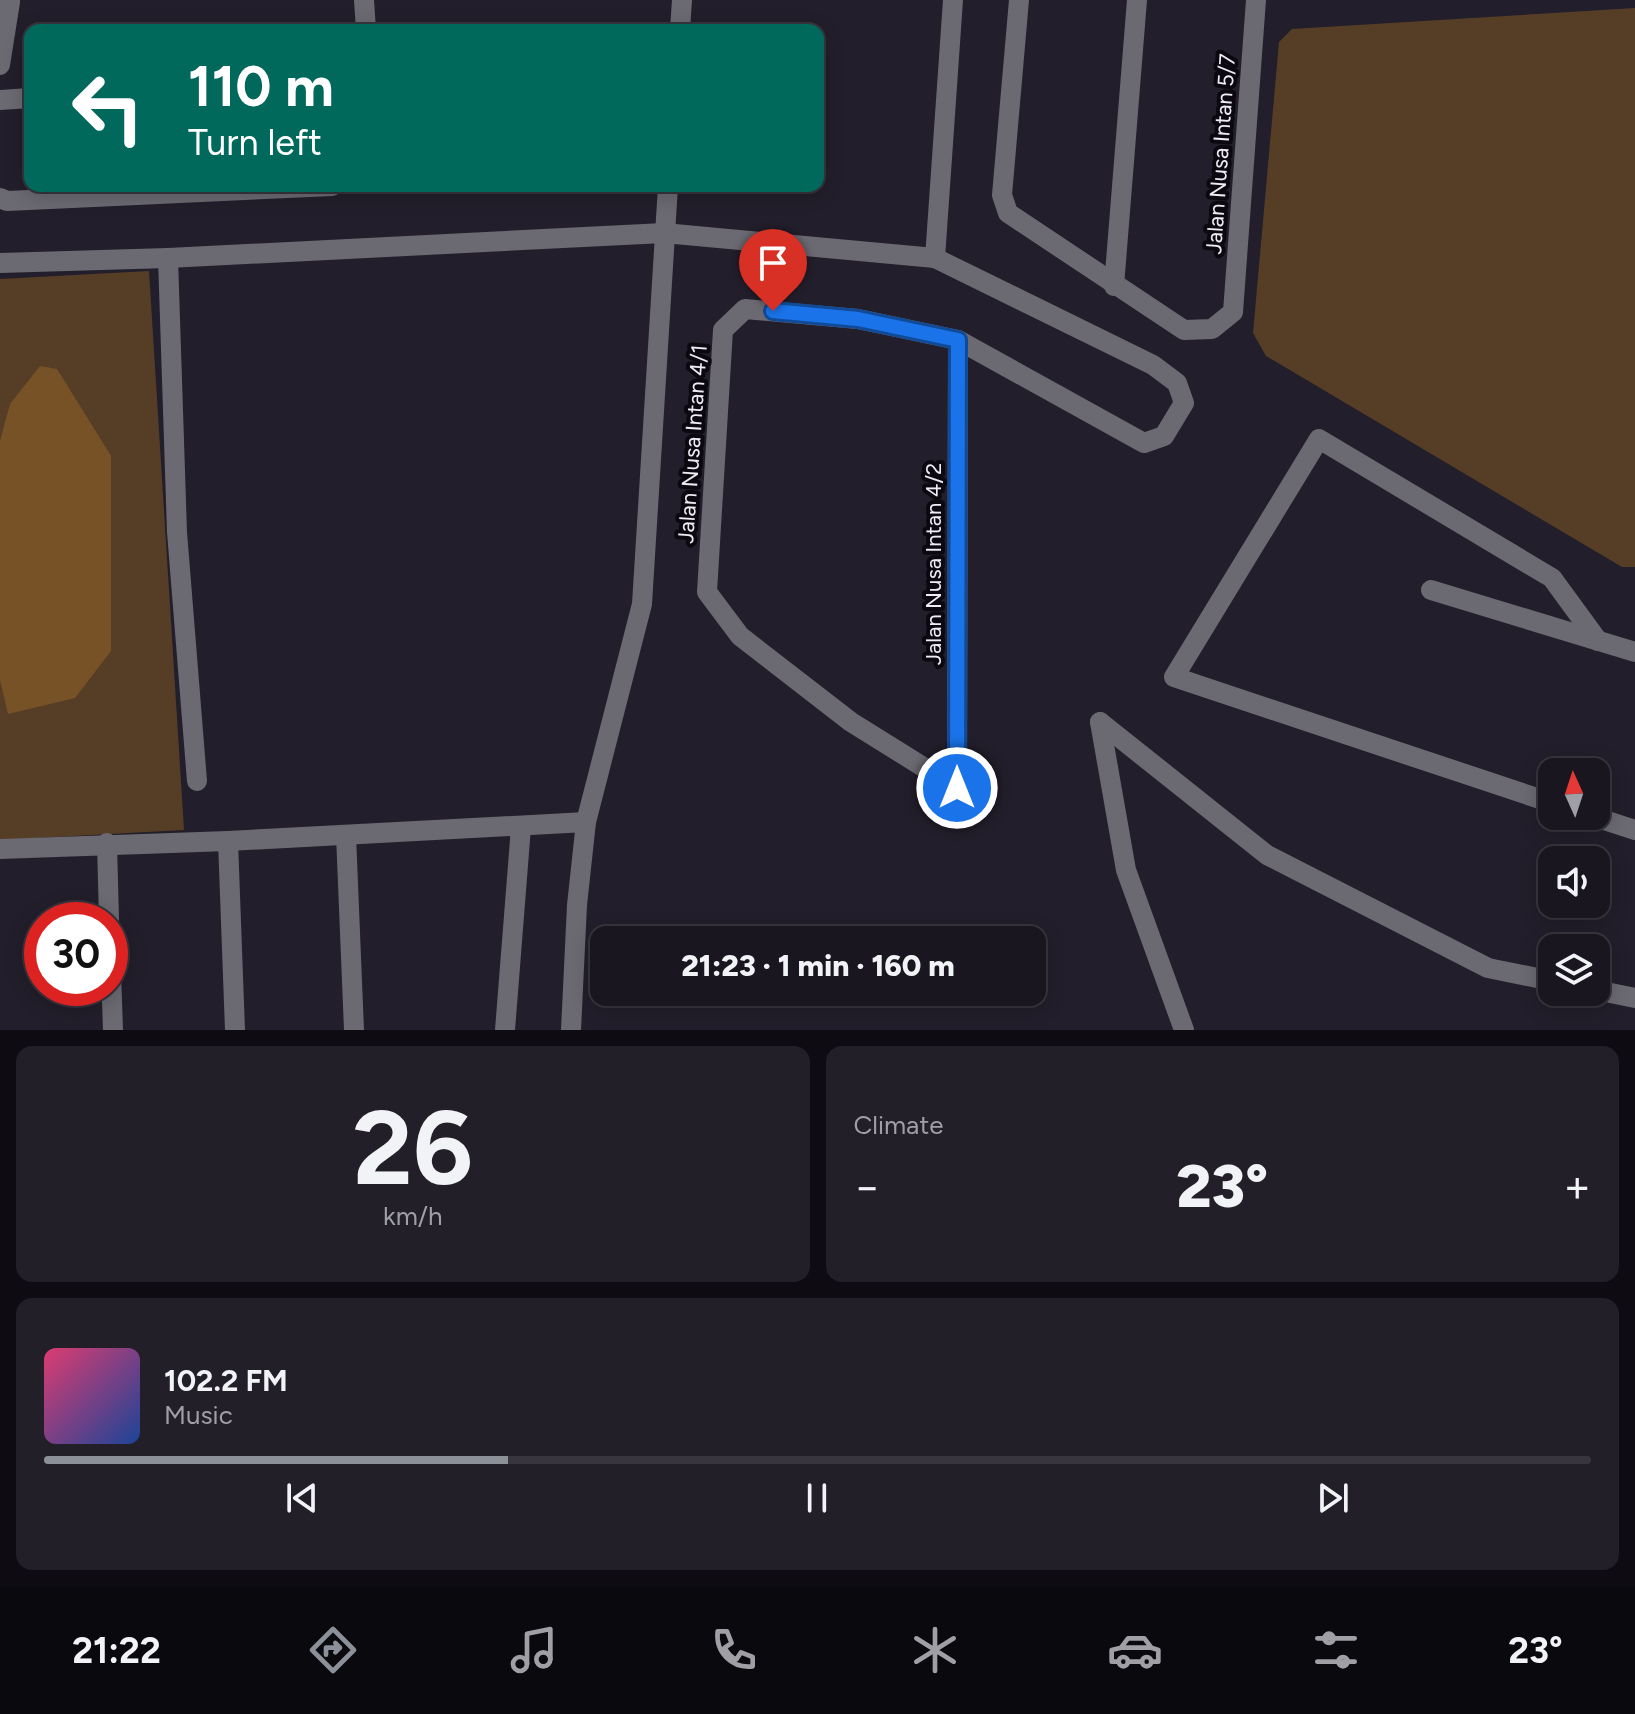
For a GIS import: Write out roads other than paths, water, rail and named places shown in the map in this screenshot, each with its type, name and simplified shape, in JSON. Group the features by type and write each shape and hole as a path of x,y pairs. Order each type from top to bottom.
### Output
{"street":[{"path":"364,0 366,24"},
{"path":"680,24 682,0"},
{"path":"935,258 953,0"},
{"path":"1019,0 1002,195 1008,213 1114,286 1137,0"},
{"name":"Jalan Nusa Intan 5/7","path":"1114,286 1184,330 1212,329 1233,312 1256,0"},
{"path":"0,65 12,1"},
{"path":"0,100 24,98"},
{"path":"0,198 7,201 202,192"},
{"path":"571,1030 577,905 586,822 642,604 667,192"},
{"path":"0,263 168,258 664,233 935,258 1153,365 1177,383 1184,403 1164,436 1144,443 958,340"},
{"path":"168,258 177,532 197,781"},
{"name":"Jalan Nusa Intan 4/1","path":"957,788 851,722 740,636 707,592 723,330 745,309 858,319 958,340"},
{"name":"Jalan Nusa Intan 4/2","path":"957,788 958,340"},
{"path":"1538,798 1174,677 1319,439 1552,578 1598,641"},
{"path":"1431,590 1635,652"},
{"path":"1184,1030 1126,870 1100,722 1267,855 1488,968 1538,978"},
{"path":"0,849 228,841 586,822"},
{"path":"1610,822 1635,830"},
{"path":"505,1030 521,827"},
{"path":"346,835 354,1030"},
{"path":"228,841 235,1030"},
{"path":"107,843 109,902"},
{"path":"1610,993 1635,998"},
{"path":"112,1006 113,1030"}]}
